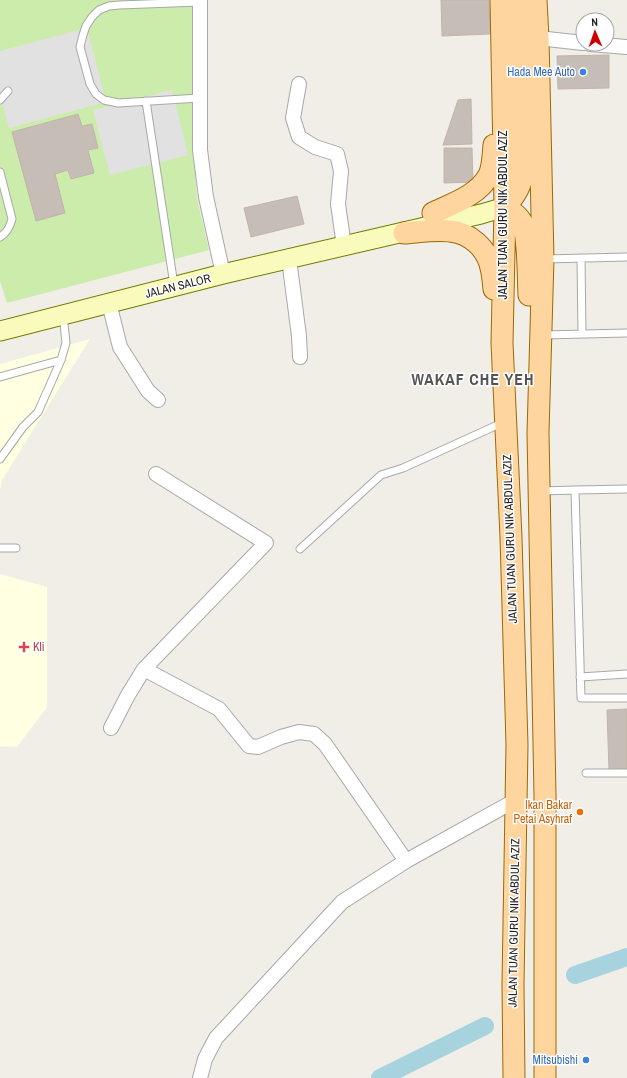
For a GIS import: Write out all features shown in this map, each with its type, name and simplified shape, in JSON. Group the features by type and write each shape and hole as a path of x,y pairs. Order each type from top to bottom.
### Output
{"main road":[{"name":"JALAN TUAN GURU NIK ABDUL AZIZ","path":"501,0 505,207 502,343 511,544 517,746 513,984 514,1078"},
{"path":"522,0 521,61 524,168 521,183 516,195 505,207 516,214 522,222 525,234 538,433"},
{"path":"536,0 543,259 538,433 545,795 546,1078"},
{"path":"433,213 466,197 480,187 489,175 493,159 502,47"},
{"name":"JALAN SALOR","path":"350,244 402,223 433,213 481,202 492,202 505,207"},
{"name":"JALAN SALOR","path":"0,331 223,274 350,244 404,233 505,207"},
{"path":"404,233 450,231 466,235 477,242 485,253 491,267 502,343"}],"street":[{"path":"200,1 200,150 206,197 223,274"},
{"path":"538,38 575,42"},
{"path":"615,46 627,47"},
{"path":"299,84 293,118 299,137 315,147 337,154 341,171 338,204 350,244"},
{"path":"289,259 299,336 300,357"},
{"path":"109,303 120,347 148,391 158,400"},
{"path":"111,728 128,695 144,669 266,543 156,474"},
{"path":"144,669 219,709 249,746 258,748 281,737 299,732 314,734 325,744 406,861"},
{"path":"200,1078 205,1059 216,1038 342,902 406,861 516,800"}],"lane":[{"path":"200,1 109,6 100,10 92,17 86,26 80,47 90,84 96,94 104,100 118,103 200,98"},
{"path":"0,100 8,91"},
{"path":"146,101 174,287"},
{"path":"0,172 12,219 7,232 0,237"},
{"path":"543,259 627,257"},
{"path":"582,258 582,334"},
{"path":"0,459 23,427 38,412 61,360 66,343 63,315"},
{"path":"540,335 627,333"},
{"path":"0,377 61,360"},
{"path":"300,550 381,475 403,468 505,421"},
{"path":"539,491 627,489"},
{"path":"575,490 581,698 627,698"},
{"path":"0,548 16,548"},
{"path":"580,677 627,674"},
{"path":"586,773 627,774"}],"shaded area":[{"path":"87,28 106,102 9,128 0,95 0,51"},
{"path":"172,90 188,155 110,175 93,110"},
{"path":"90,339 2,480 0,490 0,364"},
{"name":"Kli","path":"0,574 47,587 47,707 17,747 0,746"}],"green space":[{"path":"0,0 194,0 193,148 197,198 209,250 7,303 0,281"}],"building":[{"path":"441,0 489,0 490,34 442,36"},
{"name":"Hada Mee Auto","path":"609,55 609,88 558,89 557,56"},
{"path":"471,99 472,144 443,145 458,100"},
{"path":"78,114 82,126 92,124 98,148 88,150 94,173 71,179 68,170 55,174 65,213 36,221 12,132"},
{"path":"444,148 472,148 473,182 444,183"},
{"path":"297,196 304,224 251,237 244,208"},
{"path":"627,709 627,770 609,770 607,710"}],"waterway":[{"path":"575,975 627,957"},
{"path":"380,1078 485,1026"}],"place":[{"name":"Hada Mee Auto","path":"583,72"},
{"name":"Kli","path":"24,647"},
{"name":"Ikan Bakar Petai Asyhraf","path":"580,812"},
{"name":"Mitsubishi","path":"586,1060"}],"district":[{"name":"WAKAF CHE YEH","path":"473,379"}]}
